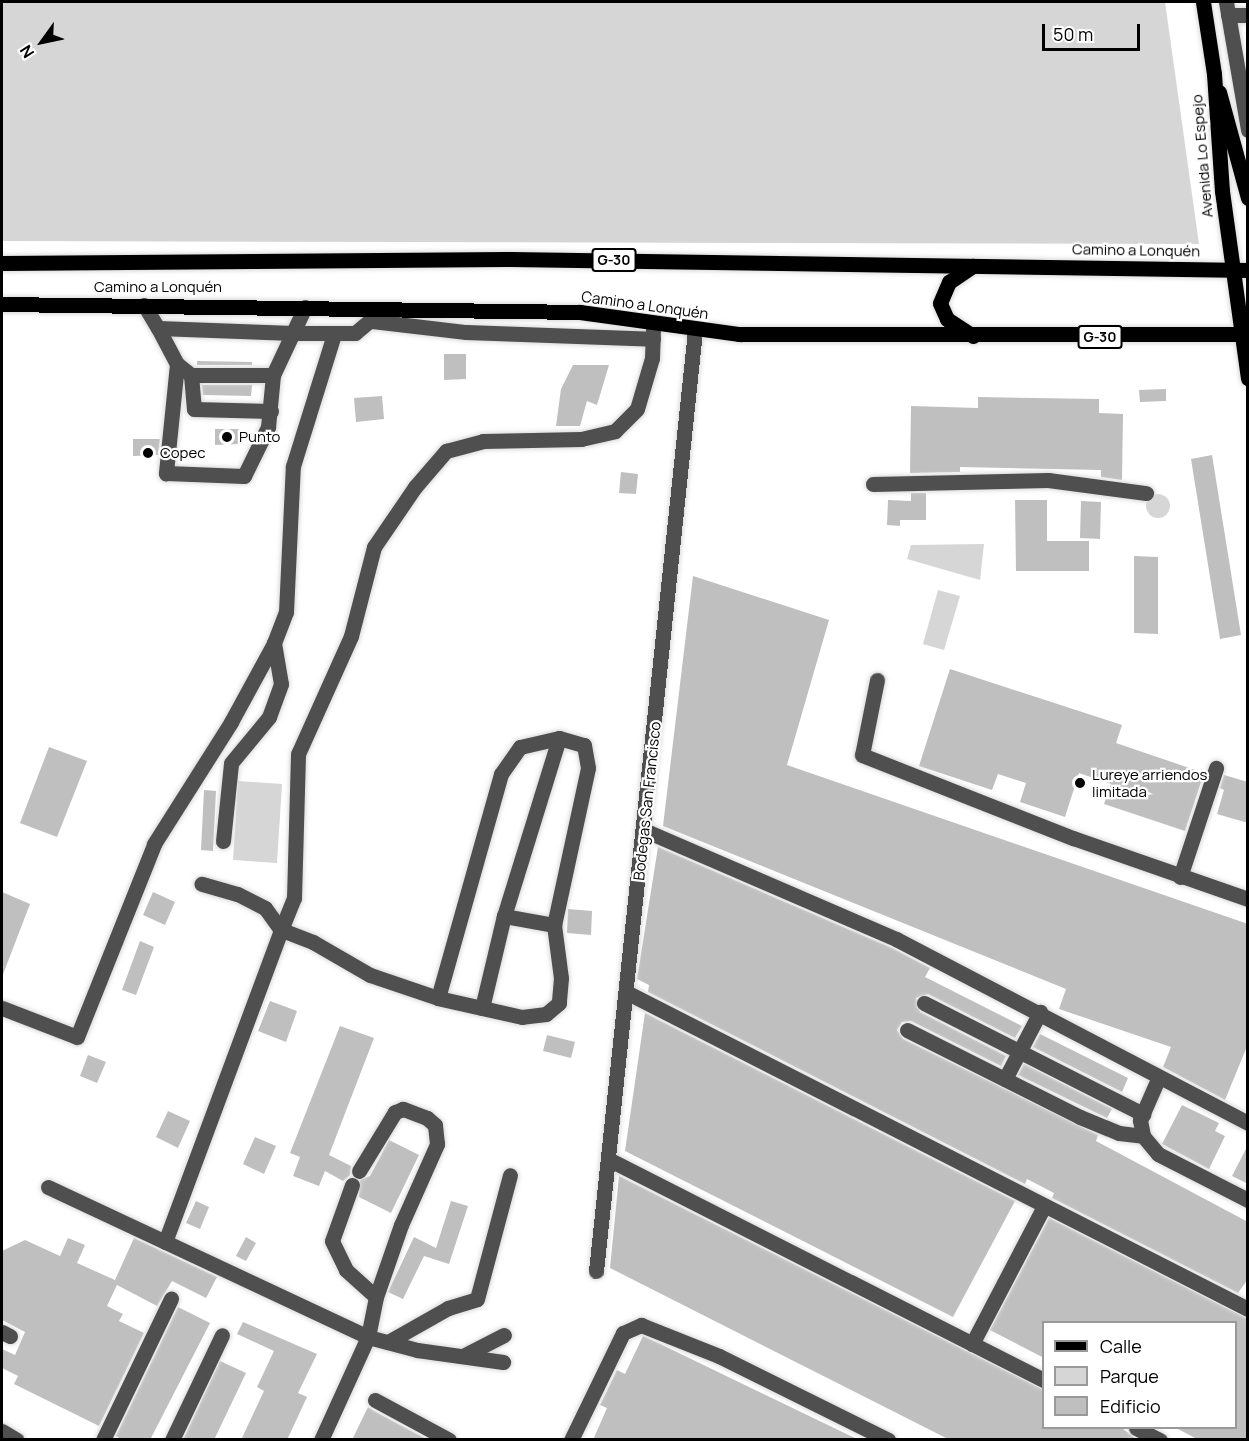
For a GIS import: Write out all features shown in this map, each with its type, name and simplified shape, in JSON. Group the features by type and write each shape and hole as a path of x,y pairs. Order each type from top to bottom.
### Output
{"main road":[{"name":"Avenida Lo Espejo","path":"1203,2 1214,74 1218,152 1231,270 1244,336 1248,378"},
{"name":"Avenida Lo Espejo","path":"1214,74 1248,198"},
{"name":"Camino a Lonquén","path":"6,261 510,259 1248,270"},
{"path":"973,266 949,282 940,303 952,323 975,337"},
{"name":"Camino a Lonquén","path":"2,304 305,306 580,312 695,331 975,337 1244,336"}],"street":[{"path":"1248,15 1227,8 1248,130"},
{"path":"144,304 177,364 191,375 273,375"},
{"path":"177,364 166,473 244,476 268,427 273,375 305,306"},
{"path":"158,328 355,333 372,321 383,308"},
{"path":"372,321 466,332 653,339"},
{"path":"165,1242 294,898 298,754 351,636 374,547 415,487 446,451 483,441 581,439 615,431 637,409 652,358 653,323"},
{"name":"Bodegas San Francisco","path":"596,1271 695,331"},
{"path":"3,1012 77,1037 154,844 231,722 274,643 286,612 293,466 334,334"},
{"path":"191,375 194,409 271,411"},
{"path":"873,483 1048,480 1146,493"},
{"path":"223,841 231,763 269,717 281,684 274,643"},
{"path":"877,680 862,755 1180,877 1248,899"},
{"path":"201,884 237,894 265,908 281,930 313,942 370,975 438,998 522,1017 546,1014 559,1003 561,978 554,925 588,768 584,745 559,738 520,747 501,774 438,998"},
{"path":"482,1008 504,916 559,738"},
{"path":"1180,877 1216,768"},
{"path":"644,830 896,939 1040,1012 1158,1079 1248,1123"},
{"path":"504,916 554,925"},
{"path":"626,992 1248,1309"},
{"path":"924,1003 1143,1114"},
{"path":"1005,1079 1040,1012"},
{"path":"908,1030 1119,1133 1143,1136"},
{"path":"1158,1079 1143,1114 1143,1136 1158,1154 1248,1200"},
{"path":"321,1440 368,1337 376,1297 400,1225 437,1144 435,1125 428,1118 403,1109 395,1112 360,1171"},
{"path":"608,1159 1042,1379"},
{"path":"388,1342 448,1308 477,1299 510,1175"},
{"path":"352,1185 332,1241 346,1270 376,1297"},
{"path":"48,1187 368,1337 503,1362"},
{"path":"972,1344 1044,1206"},
{"path":"103,1440 171,1299"},
{"path":"571,1440 623,1333 641,1325 718,1356 888,1440"},
{"path":"172,1440 222,1335"},
{"path":"463,1356 504,1335"},
{"path":"375,1400 449,1440"},
{"path":"1138,1429 1160,1440"},
{"path":"2,1431 17,1440"}],"green space":[{"path":"2,2 1165,2 1199,244 2,241"},
{"path":"1158,494 1163,495 1169,501 1169,511 1163,517 1158,518 1153,517 1147,511 1146,506 1147,501 1153,495"},
{"path":"984,544 980,580 907,559 911,545"},
{"path":"938,590 960,596 944,650 923,644"},
{"path":"238,781 282,784 277,863 233,860"}],"building":[{"path":"444,354 466,354 466,379 444,380"},
{"path":"197,361 252,362 252,365 197,365"},
{"path":"573,365 609,365 597,405 587,401 580,426 556,426 561,389"},
{"path":"202,385 252,385 251,396 203,395"},
{"path":"1166,389 1166,401 1140,402 1139,390"},
{"path":"382,396 384,419 356,422 354,398"},
{"path":"978,397 1099,399 1099,413 1123,414 1122,480 1101,477 1101,470 960,467 960,472 910,473 911,406 978,408"},
{"name":"Punto","path":"215,429 239,429 239,444 215,445"},
{"path":"133,439 160,439 158,455 133,456"},
{"path":"1212,455 1241,635 1220,639 1191,459"},
{"path":"621,472 638,474 636,494 619,493"},
{"path":"911,493 926,493 926,520 900,520 900,526 887,525 888,500 911,501"},
{"path":"1015,500 1047,500 1047,541 1089,541 1089,571 1016,571"},
{"path":"1081,501 1101,502 1100,539 1080,538"},
{"path":"1134,556 1158,557 1158,634 1134,633"},
{"path":"693,576 829,620 787,765 1248,924 1248,1044 1225,1100 1163,1067 1171,1047 1059,1009 1066,989 663,826"},
{"path":"950,669 1122,725 1116,743 1204,773 1185,831 1104,804 1111,784 1079,773 1065,817 1020,802 1026,783 998,774 992,790 919,766"},
{"path":"49,747 87,761 57,837 20,823"},
{"path":"1224,775 1248,782 1248,823 1217,814 1224,790 1220,788"},
{"path":"204,790 216,791 213,851 201,850"},
{"path":"658,847 892,948 930,968 925,977 1022,1026 1015,1038 928,994 916,998 920,1012 1006,1056 1001,1066 911,1021 902,1022 897,1030 903,1039 1098,1135 1096,1141 1248,1222 1248,1279 1238,1293 1052,1198 1054,1193 1027,1179 1025,1184 648,992 649,985 637,979"},
{"path":"2,892 30,904 2,977"},
{"path":"153,892 175,902 165,925 143,915"},
{"path":"568,909 592,911 591,935 567,933"},
{"path":"140,941 154,947 136,995 122,990"},
{"path":"270,1001 297,1011 286,1042 258,1031"},
{"path":"645,1013 1015,1201 953,1317 625,1151"},
{"path":"340,1026 374,1038 329,1155 351,1166 350,1175 343,1181 325,1171 319,1186 293,1176 300,1157 290,1153"},
{"path":"1040,1034 1128,1078 1122,1092 1033,1047"},
{"path":"547,1035 575,1042 571,1058 543,1051"},
{"path":"88,1055 106,1062 97,1083 80,1076"},
{"path":"1024,1064 1112,1109 1107,1118 1018,1075"},
{"path":"1182,1105 1219,1123 1215,1131 1225,1136 1209,1169 1162,1144"},
{"path":"168,1111 190,1121 178,1148 156,1137"},
{"path":"255,1137 276,1146 264,1174 243,1164"},
{"path":"389,1140 419,1155 391,1213 359,1197 360,1180 370,1176"},
{"path":"1248,1145 1248,1184 1232,1176"},
{"path":"619,1176 1042,1389 1042,1429 1123,1429 1137,1440 950,1440 610,1268"},
{"path":"196,1201 209,1207 200,1229 186,1223"},
{"path":"451,1201 468,1206 449,1264 424,1256 403,1299 388,1292 414,1237 436,1248"},
{"path":"1049,1218 1248,1319 1248,1440 1199,1440 1178,1429 1237,1429 1237,1321 1042,1321 1042,1357 990,1330"},
{"path":"246,1237 256,1243 246,1261 236,1256"},
{"path":"68,1238 85,1245 77,1263 115,1280 134,1238 217,1277 206,1298 172,1281 157,1306 117,1285 107,1306 123,1314 119,1321 144,1333 99,1426 14,1384 18,1376 2,1368 2,1349 15,1355 25,1332 2,1320 2,1251 25,1240 60,1256"},
{"path":"178,1307 210,1323 150,1440 122,1440 116,1436"},
{"path":"243,1322 317,1354 298,1393 307,1397 287,1440 241,1440 264,1391 257,1387 274,1351 237,1334"},
{"path":"643,1336 859,1440 593,1440 607,1408 600,1405 617,1370 625,1374"},
{"path":"220,1361 246,1373 214,1440 183,1440"},
{"path":"368,1407 374,1411 428,1440 352,1440"}],"place":[{"name":"Punto","path":"227,437"},
{"name":"Copec","path":"148,453"},
{"name":"Lureye arriendos limitada","path":"1080,783"}]}
